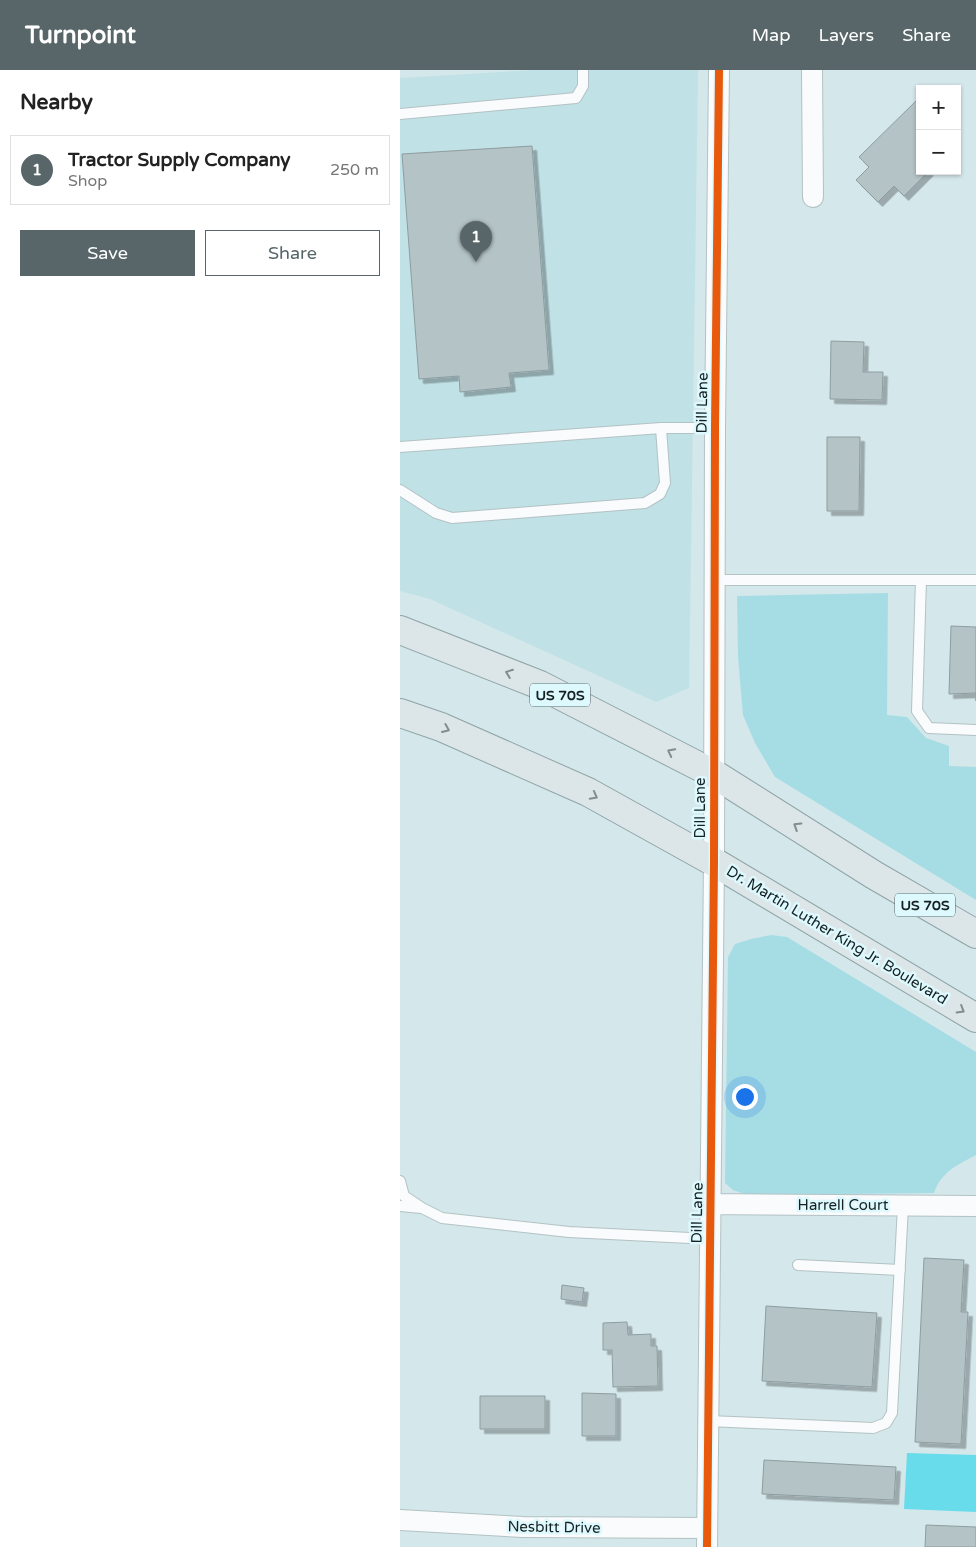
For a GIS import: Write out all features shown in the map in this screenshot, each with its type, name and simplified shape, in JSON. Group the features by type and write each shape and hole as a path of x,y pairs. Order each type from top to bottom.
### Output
{"main road":[{"name":"US 70S","path":"400,630 540,685 714,774 874,875 976,934"},
{"name":"Dr. Martin Luther King Jr. Boulevard","path":"400,713 441,727 588,792 714,862 976,1018"}],"street":[{"name":"Dill Lane","path":"707,1538 719,70"},
{"path":"812,70 813,198"},
{"name":"Harrell Court","path":"710,1204 976,1206"},
{"name":"Nesbitt Drive","path":"400,1520 707,1538"}],"lane":[{"path":"400,114 576,98 583,86 583,70"},
{"path":"400,446 661,428 715,428"},
{"path":"400,490 436,512 452,518 645,503 660,494 665,483 661,428"},
{"path":"715,580 976,580"},
{"path":"920,580 917,711 929,728 976,730"},
{"path":"400,1181 404,1196 442,1218 569,1232 710,1239"},
{"path":"400,1206 422,1208"},
{"path":"708,1420 873,1428 886,1423 892,1413 904,1206"},
{"path":"798,1265 900,1270"}],"shaded area":[{"path":"535,70 698,70 689,688 656,702 430,599 400,591 400,78"},
{"path":"888,593 887,715 907,717 926,738 949,746 949,766 976,767 976,900 775,777 755,743 743,715 738,657 737,596"},
{"path":"771,935 787,937 976,1052 976,1155 945,1174 934,1193 747,1195 733,1190 725,1183 728,957 735,944"}],"water":[{"path":"907,1453 976,1455 976,1512 904,1509"}],"building":[{"path":"916,101 916,175 925,175 904,196 894,186 878,202 856,180 869,167 859,157"},
{"path":"532,146 549,370 509,373 511,387 460,392 459,376 419,379 402,154"},
{"path":"831,341 864,342 863,372 883,372 882,400 830,399"},
{"path":"827,437 860,437 859,511 827,511"},
{"path":"951,626 976,627 976,693 949,694"},
{"path":"924,1258 964,1260 961,1312 968,1312 961,1444 915,1442"},
{"path":"562,1285 584,1288 582,1302 561,1299"},
{"path":"766,1306 877,1313 872,1387 762,1381"},
{"path":"627,1322 628,1335 651,1334 651,1346 657,1346 658,1386 613,1387 612,1350 603,1350 603,1323"},
{"path":"582,1393 616,1394 616,1436 582,1436"},
{"path":"480,1396 545,1396 545,1429 480,1429"},
{"path":"764,1460 896,1467 894,1500 762,1494"},
{"path":"926,1525 976,1527 976,1547 925,1547"}],"cycle path":[{"path":"707,1547 719,70"}],"place":[{"name":"Tractor Supply Company","path":"476,262"}]}
